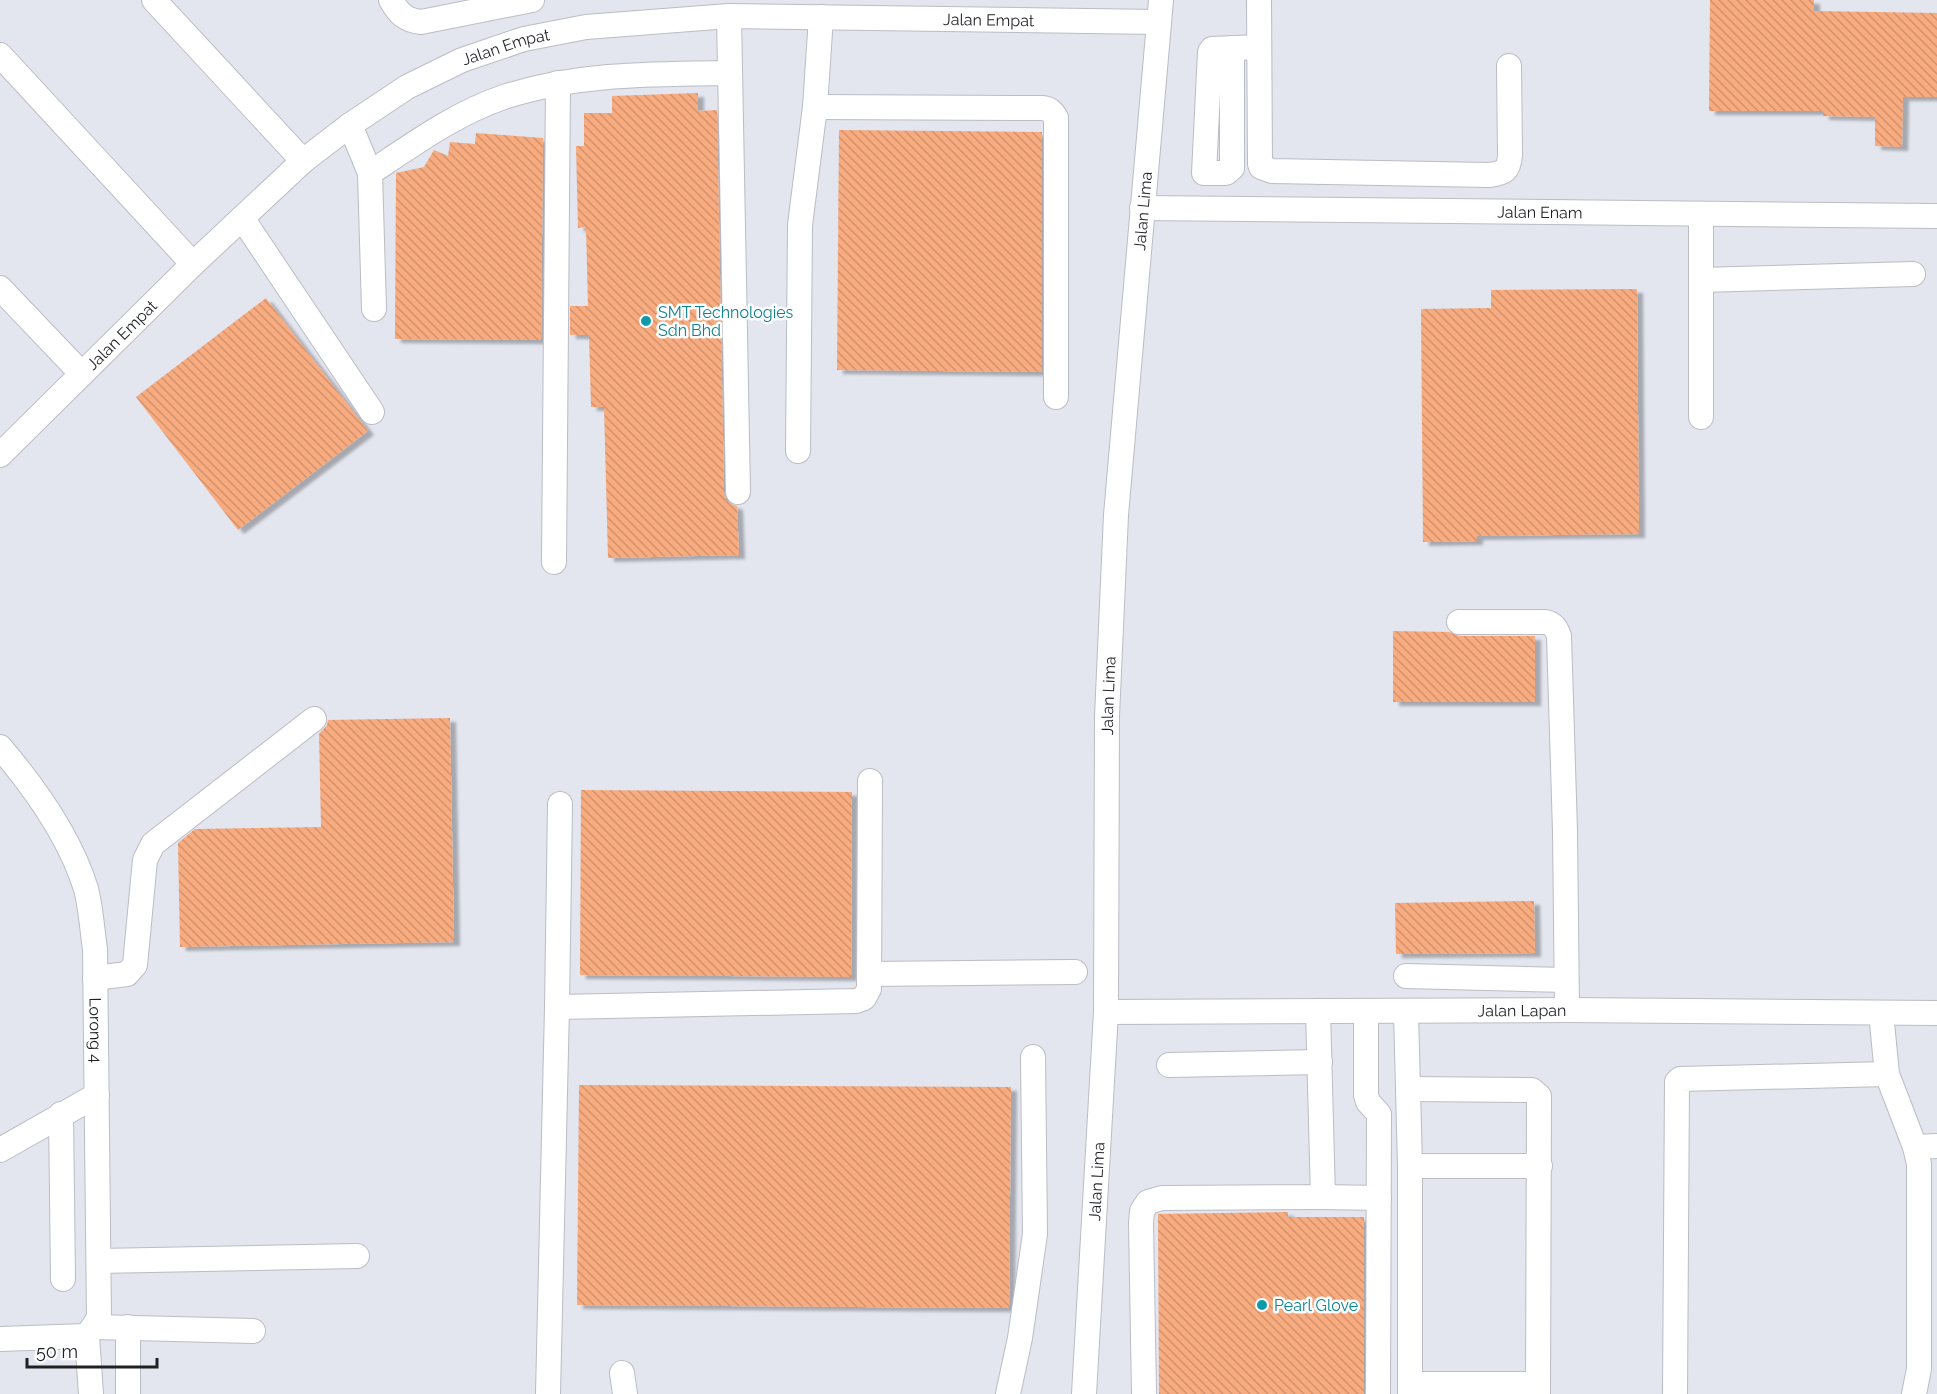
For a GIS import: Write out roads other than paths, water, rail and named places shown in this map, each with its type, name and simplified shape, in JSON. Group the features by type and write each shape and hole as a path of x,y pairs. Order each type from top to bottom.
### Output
{"street":[{"path":"154,0 303,161"},
{"path":"390,0 400,15 411,21 422,22 532,0"},
{"path":"1259,0 1260,164 1261,167 1272,171 1489,175 1504,171 1509,164 1510,154 1509,66"},
{"name":"Jalan Empat","path":"0,455 193,264 303,161 350,125 407,87 462,60 524,39 659,11 729,16 821,16 1160,11"},
{"name":"Jalan Lima","path":"1084,1394 1106,1012 1107,716 1114,548 1127,372 1160,11"},
{"path":"729,16 738,492"},
{"path":"798,452 800,225 815,107 821,16"},
{"path":"1232,48 1259,47"},
{"path":"0,55 193,264"},
{"path":"370,173 439,127 503,97 558,83 622,75 730,73"},
{"path":"554,562 558,83"},
{"path":"815,107 1042,108 1052,112 1056,117 1056,397"},
{"path":"350,125 370,173 374,309"},
{"name":"Jalan Enam","path":"1142,208 1937,216"},
{"path":"1701,214 1701,417"},
{"path":"242,218 372,412"},
{"path":"1701,280 1913,274"},
{"path":"0,288 82,374"},
{"path":"1459,622 1545,622 1551,623 1559,636 1565,831 1567,1010"},
{"path":"95,978 128,974 135,965 145,860 153,844 314,719"},
{"name":"Lorong 4","path":"0,747 43,803 71,850 86,890 95,949 99,1318 90,1332 91,1394"},
{"path":"557,1007 856,1001 864,998 869,989 870,781"},
{"path":"548,1394 560,804"},
{"path":"869,974 1075,972"},
{"path":"1406,976 1566,980"},
{"name":"Jalan Lapan","path":"1106,1012 1567,1010 1937,1013"},
{"path":"1318,1011 1323,1197"},
{"path":"1366,1011 1366,1095 1368,1102 1379,1114 1378,1394"},
{"path":"1406,1012 1408,1089 1410,1166 1410,1389 1538,1389 1540,1100 1537,1092 1532,1090 1408,1089"},
{"path":"1881,1013 1887,1074 1926,1147 1919,1164 1919,1369 1914,1394"},
{"path":"1008,1394 1020,1338 1035,1234 1033,1057"},
{"path":"1170,1065 1320,1062"},
{"path":"1675,1394 1677,1082 1680,1079 1887,1074"},
{"path":"0,1150 97,1095"},
{"path":"61,1114 63,1279"},
{"path":"1410,1166 1540,1166"},
{"path":"1144,1394 1140,1223 1142,1211 1148,1202 1162,1198 1379,1198"},
{"path":"99,1261 357,1256"},
{"path":"128,1328 128,1394"},
{"path":"0,1339 128,1328 253,1331"}],"place":[{"name":"SMT Technologies Sdn Bhd","path":"646,321"},
{"name":"Pearl Glove","path":"1262,1305"}]}
